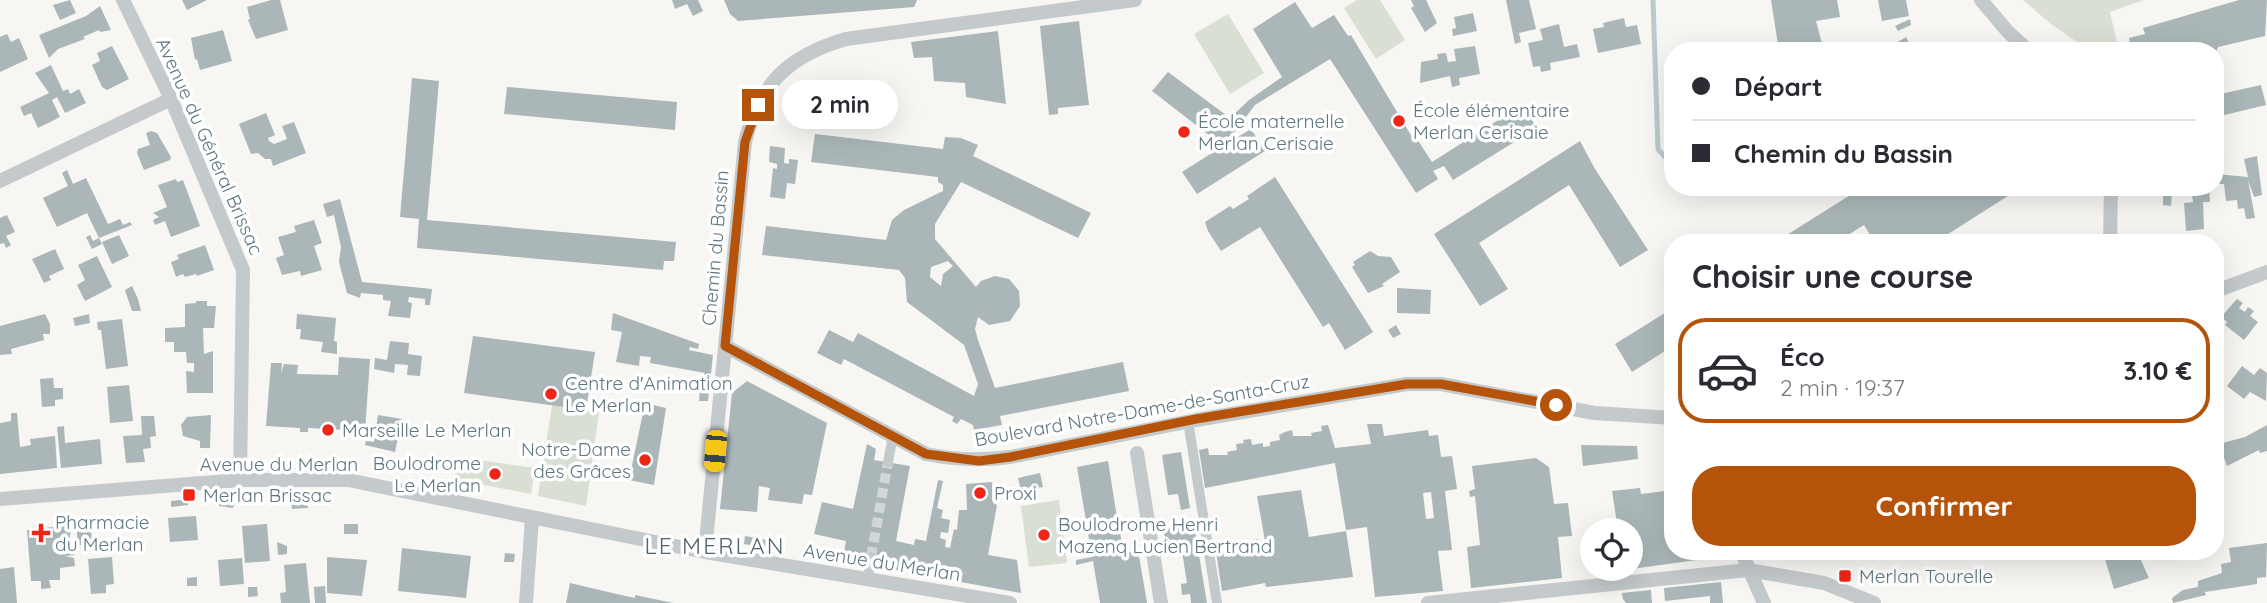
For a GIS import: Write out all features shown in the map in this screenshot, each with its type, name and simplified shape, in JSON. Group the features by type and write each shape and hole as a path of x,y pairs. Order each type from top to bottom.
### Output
{"street":[{"name":"Avenue du Général Brissac","path":"123,0 171,99 243,270 240,480"},
{"name":"Chemin du Bassin","path":"705,552 745,142 750,121 767,88 788,65 820,47 846,38 1135,0"},
{"path":"1981,0 2019,42"},
{"path":"0,181 171,99"},
{"path":"2110,234 2111,196"},
{"path":"2224,288 2267,272"},
{"name":"Boulevard Notre-Dame-de-Santa-Cruz","path":"725,346 926,454 979,461 1188,421 1407,384 1441,384 1594,412 1664,417"},
{"path":"1188,421 1217,603"},
{"path":"888,462 892,436"},
{"path":"1138,453 1161,603"},
{"name":"Avenue du Merlan","path":"0,499 240,480 348,480 705,552 1010,603"},
{"path":"526,603 532,518"},
{"path":"867,580 871,557"},
{"path":"1744,560 1764,603"},
{"path":"1428,603 1748,570 1824,583 1874,603"}],"shaded area":[{"path":"1357,0 1380,0 1405,40 1376,59 1344,8"},
{"path":"2023,0 2144,0 2110,12 2117,42 2077,42"},
{"path":"1228,14 1264,73 1230,94 1194,34"},
{"path":"552,405 599,412 586,506 538,496"},
{"name":"Boulodrome Le Merlan","path":"457,457 535,468 531,494 454,479"},
{"name":"Boulodrome Henri Mazenq Lucien Bertrand","path":"1059,500 1067,563 1029,567 1021,506"}],"building":[{"path":"70,0 76,13 60,20 53,5"},
{"path":"182,0 207,0 187,10"},
{"path":"280,0 288,30 256,39 248,20 247,7"},
{"path":"672,0 698,0 703,11 693,16 687,4 675,9"},
{"path":"724,0 917,0 914,7 738,21 730,14"},
{"path":"1411,0 1426,0 1437,23 1425,32 1411,8 1414,6"},
{"path":"1506,0 1529,0 1536,29 1519,33 1521,42 1515,44"},
{"path":"1771,0 1837,0 1840,17 1816,21 1822,42 1778,42"},
{"path":"1878,0 1906,0 1909,16 1882,21"},
{"path":"2239,0 2267,0 2265,36 2224,46 2224,42 2130,42 2129,38 2145,34 2143,28"},
{"path":"1295,2 1312,28 1334,15 1348,36 1351,35 1412,137 1415,136 1432,162 1522,105 1537,128 1453,180 1444,166 1433,171 1438,179 1416,193 1330,59 1255,105 1233,134 1236,138 1251,129 1265,151 1197,194 1182,172 1223,146 1152,91 1168,72 1230,118 1249,100 1282,77 1253,29"},
{"path":"100,6 111,30 99,30 83,37 85,39 58,49 49,58 39,35 86,16"},
{"path":"1473,13 1477,31 1453,36 1452,29 1456,28 1454,17"},
{"path":"1624,18 1626,27 1637,25 1641,44 1598,53 1593,29 1604,27 1603,23"},
{"path":"1910,19 1911,25 1898,31 1895,26"},
{"path":"1079,21 1089,105 1058,108 1058,114 1049,115 1040,26"},
{"path":"1559,24 1564,47 1577,44 1580,57 1550,63 1551,70 1541,72 1540,66 1533,67 1528,43 1543,40 1540,29"},
{"path":"223,30 232,61 200,70 197,59 195,60 191,38"},
{"path":"998,31 1006,104 966,97 965,83 934,81 932,57 914,58 911,42"},
{"path":"7,34 11,42 19,38 28,59 0,72 0,37"},
{"path":"112,46 129,79 107,90 102,87 92,65 100,61 97,53"},
{"path":"1475,46 1480,74 1459,78 1460,85 1452,87 1450,76 1420,83 1421,62 1438,59 1437,54 1446,53 1448,62 1456,61 1454,49"},
{"path":"51,65 63,91 68,89 70,94 79,89 86,103 65,113 57,97 52,100 60,117 38,128 31,113 24,116 20,107 49,93 35,73"},
{"path":"412,78 439,81 427,220 676,242 674,261 664,261 663,270 417,248 419,219 400,217"},
{"path":"2261,85 2266,105 2224,115 2224,93"},
{"path":"507,87 677,102 675,130 504,114"},
{"path":"266,113 275,135 268,138 269,141 274,144 287,139 282,126 294,122 306,153 273,166 271,159 265,159 258,153 251,154 239,124"},
{"path":"146,133 157,133 171,157 170,160 144,170 137,153 138,149 150,145"},
{"path":"815,134 943,149 945,137 961,138 978,145 973,156 1091,213 1078,238 961,182 935,224 935,239 976,287 981,281 995,276 1009,279 1019,291 1020,306 1010,321 989,325 978,317 975,329 995,388 1123,362 1129,391 1000,416 1002,425 974,430 973,425 961,419 957,424 952,421 954,417 844,359 841,365 817,353 829,330 853,342 858,333 974,396 978,384 964,345 907,302 905,278 899,270 762,255 766,226 886,240 892,220 904,210 943,191 938,177 811,162","holes":["948,261 953,266 943,274 941,286 930,277 931,267"]},
{"path":"1580,141 1648,250 1620,267 1569,185 1479,243 1508,289 1480,306 1434,234"},
{"path":"770,146 785,148 784,163 789,164 789,159 798,160 795,184 787,183 785,199 770,197 773,168 777,169 777,164 769,162"},
{"path":"2257,156 2262,195 2254,197 2248,180 2255,218 2246,219 2244,208 2238,209 2237,200 2226,201 2224,184 2224,175 2248,177 2244,159"},
{"path":"67,170 73,184 86,178 108,224 120,219 123,225 130,222 132,225 99,238 87,213 57,227 43,198 68,186 62,173"},
{"path":"1275,177 1373,332 1345,350 1329,323 1323,327 1260,227 1221,251 1208,231 1205,222 1230,206 1233,209 1249,199 1247,196"},
{"path":"176,179 177,182 183,180 200,226 171,237 165,221 155,225 153,220 159,217 153,213 167,207 158,185"},
{"path":"1849,196 2008,196 1948,234 1870,234 1864,225 1850,234 1788,234"},
{"path":"2163,196 2172,196 2171,206 2163,205"},
{"path":"2192,196 2210,196 2210,202 2203,202 2204,229 2186,231 2184,203 2193,202"},
{"path":"340,199 362,282 432,289 430,305 425,305 425,299 409,297 408,302 412,303 410,318 388,316 391,301 383,300 383,295 361,293 360,298 347,293 339,262 341,247 334,215 327,217 323,204"},
{"path":"7,215 15,232 6,236 11,245 6,248 4,243 0,244 0,218"},
{"path":"314,220 322,243 314,246 322,270 301,276 300,271 282,275 276,258 284,255 278,237 296,232 294,226"},
{"path":"90,235 93,241 99,238 102,244 92,249 86,237"},
{"path":"119,235 129,256 112,264 102,242"},
{"path":"205,245 214,270 197,276 185,277 183,274 176,277 171,262 179,259 177,255"},
{"path":"55,249 64,269 49,276 51,280 44,283 32,259"},
{"path":"1370,251 1378,256 1391,257 1400,272 1382,284 1384,286 1368,293 1352,267 1355,265 1353,262"},
{"path":"97,256 112,287 85,301 77,285 85,280 78,265"},
{"path":"132,286 141,311 132,311 125,290"},
{"path":"1397,288 1431,290 1430,314 1397,313"},
{"path":"2237,299 2243,303 2239,308 2245,312 2248,307 2254,311 2250,316 2258,322 2244,340 2225,325 2227,322 2224,314"},
{"path":"207,301 207,306 216,306 214,328 203,328 204,354 213,351 213,393 187,393 186,371 194,372 194,363 187,363 186,352 174,352 174,342 165,342 165,328 185,327 185,304"},
{"path":"613,313 699,344 698,349 690,347 689,350 713,355 708,401 699,401 701,377 705,373 650,363 651,357 640,356 639,366 616,362 622,332 611,330"},
{"path":"45,314 50,324 50,334 43,334 44,340 11,349 12,354 0,355 0,326"},
{"path":"89,314 90,323 75,326 73,318"},
{"path":"297,314 336,318 334,341 337,342 337,354 321,352 323,342 300,339 301,329 296,329"},
{"path":"1664,314 1664,352 1632,372 1615,344"},
{"path":"122,319 128,366 106,369 101,330 98,330 97,322"},
{"path":"1396,325 1401,334 1393,338 1388,330"},
{"path":"473,336 595,352 586,410 464,393"},
{"path":"390,341 409,343 408,354 422,356 420,376 407,375 408,365 395,364 394,373 374,369 375,358 387,360"},
{"path":"339,357 370,359 365,431 308,428 308,432 300,432 300,428 266,426 271,363 282,363 281,373 284,364 298,365 297,374 338,375"},
{"path":"2242,366 2254,375 2260,368 2267,373 2266,401 2250,392 2244,399 2227,386"},
{"path":"53,378 54,388 63,388 63,399 55,400 55,406 42,407 40,379"},
{"path":"747,381 827,423 812,495 804,494 802,504 768,500 770,488 759,486 757,512 720,509 732,393"},
{"path":"129,385 133,421 110,423 107,387"},
{"name":"Notre-Dame des Grâces","path":"645,403 666,408 654,485 629,480"},
{"path":"11,413 17,413 20,447 31,445 30,439 55,436 57,468 0,474 0,423 11,421"},
{"path":"211,415 210,448 200,448 200,441 183,436 181,425 187,417"},
{"path":"378,415 402,419 395,452 365,445 366,441 374,442"},
{"path":"141,416 154,416 156,436 150,437 151,448 143,449 145,462 126,463 123,436 142,435"},
{"path":"1367,424 1382,424 1384,436 1428,430 1429,436 1438,435 1441,457 1452,456 1457,489 1445,491 1452,550 1438,551 1443,591 1375,597 1367,527 1346,530 1335,463 1205,488 1199,450 1208,448 1209,455 1228,455 1227,452 1237,450 1236,444 1244,443 1243,440 1251,439 1252,445 1263,443 1263,447 1270,446 1270,442 1280,440 1279,435 1285,432 1292,430 1293,436 1312,436 1311,433 1322,431 1321,426 1328,425 1335,448 1371,444","holes":["1431,492 1434,518 1426,519 1423,493"]},
{"path":"2267,425 2267,451 2260,453 2259,450 2227,466 2224,443 2245,437"},
{"path":"64,426 65,443 100,439 102,464 61,468 57,427"},
{"path":"867,444 876,449 874,460 910,466 896,541 914,545 915,539 926,541 938,480 943,481 937,508 943,510 941,518 950,520 948,533 941,532 940,538 946,540 945,547 950,548 954,529 957,530 959,510 967,510 966,484 992,482 993,503 997,505 988,555 1017,560 1021,593 890,569 892,560 844,552 846,541 814,534 822,502 853,509"},
{"path":"1581,445 1637,446 1638,459 1583,466"},
{"path":"1181,452 1190,508 1181,510 1178,494 1168,495 1162,455"},
{"path":"1536,458 1549,467 1554,504 1568,503 1572,536 1558,537 1562,578 1471,588 1467,547 1480,545 1475,496 1470,497 1469,491 1475,489 1472,466"},
{"path":"1108,461 1119,530 1130,525 1131,531 1120,533 1124,553 1138,550 1147,603 1100,603 1093,561 1076,565 1076,560 1092,557 1077,467"},
{"path":"1040,473 1043,487 1021,491 1018,478"},
{"path":"1640,488 1641,494 1664,491 1664,560 1697,560 1643,567 1643,518 1616,518 1612,491"},
{"path":"1301,490 1309,537 1346,531 1353,577 1266,587 1265,583 1222,591 1216,552 1223,551 1224,557 1228,556 1226,544 1258,539 1265,541 1257,496"},
{"path":"290,493 306,494 308,508 292,509"},
{"path":"237,496 233,508 219,506 219,497"},
{"path":"189,499 188,505 171,507 171,501"},
{"path":"196,516 198,540 170,542 168,518"},
{"path":"91,523 92,549 82,550 82,545 78,546 76,524"},
{"path":"267,524 270,561 245,563 242,526"},
{"path":"344,524 358,524 358,534 344,534"},
{"path":"71,525 69,548 74,548 75,555 65,556 74,558 75,566 60,568 60,580 49,580 51,588 41,589 41,581 31,581 27,530"},
{"path":"1194,525 1207,603 1191,603 1190,594 1182,595 1181,584 1187,583 1181,545 1167,547 1163,529"},
{"path":"745,536 777,542 776,550 744,544"},
{"path":"277,542 287,546 287,554 278,555"},
{"path":"2267,543 2266,577 2257,578 2257,584 2205,592 2206,595 2173,603 2172,598 2183,590 2198,587 2198,581 2222,573 2221,564 2231,562 2229,548"},
{"path":"402,548 471,556 466,598 398,591"},
{"path":"505,553 515,554 514,562 504,562"},
{"path":"112,557 114,584 106,585 106,593 91,594 88,559"},
{"path":"327,557 367,560 362,596 327,593"},
{"path":"242,558 244,584 220,586 218,560"},
{"path":"2105,560 2141,560 2149,578 2114,589"},
{"path":"306,563 310,603 281,603 280,593 286,592 284,565"},
{"path":"14,567 17,603 0,603 0,569"},
{"path":"197,577 197,586 187,586 187,578"},
{"path":"1721,582 1723,603 1710,603 1710,596 1665,601 1664,588"},
{"path":"570,583 635,598 635,595 673,603 566,603"},
{"path":"325,586 326,603 315,603 314,587"},
{"path":"248,587 257,587 258,596 248,597"},
{"path":"1651,590 1652,603 1626,603 1623,599 1622,593"}],"waterway":[{"path":"1653,0 1658,149 1664,156"}],"tunnel":[{"path":"871,557 888,462"}],"place":[{"name":"École élémentaire Merlan Cerisaie","path":"1399,121"},
{"name":"École maternelle Merlan Cerisaie","path":"1184,132"},
{"name":"Centre d'Animation Le Merlan","path":"551,394"},
{"name":"Marseille Le Merlan","path":"328,430"},
{"name":"Notre-Dame des Grâces","path":"645,460"},
{"name":"Boulodrome Le Merlan","path":"495,474"},
{"name":"Proxi","path":"980,493"},
{"name":"Merlan Brissac","path":"189,495"},
{"name":"Pharmacie du Merlan","path":"41,533"},
{"name":"Boulodrome Henri Mazenq Lucien Bertrand","path":"1044,535"},
{"name":"Merlan Tourelle","path":"1845,576"}],"district":[{"name":"LE MERLAN","path":"715,545"}],"route":[{"path":"758,105 750,121 745,142 725,346 926,454 979,461 1010,457 1196,419 1407,384 1441,384 1556,405"}]}
